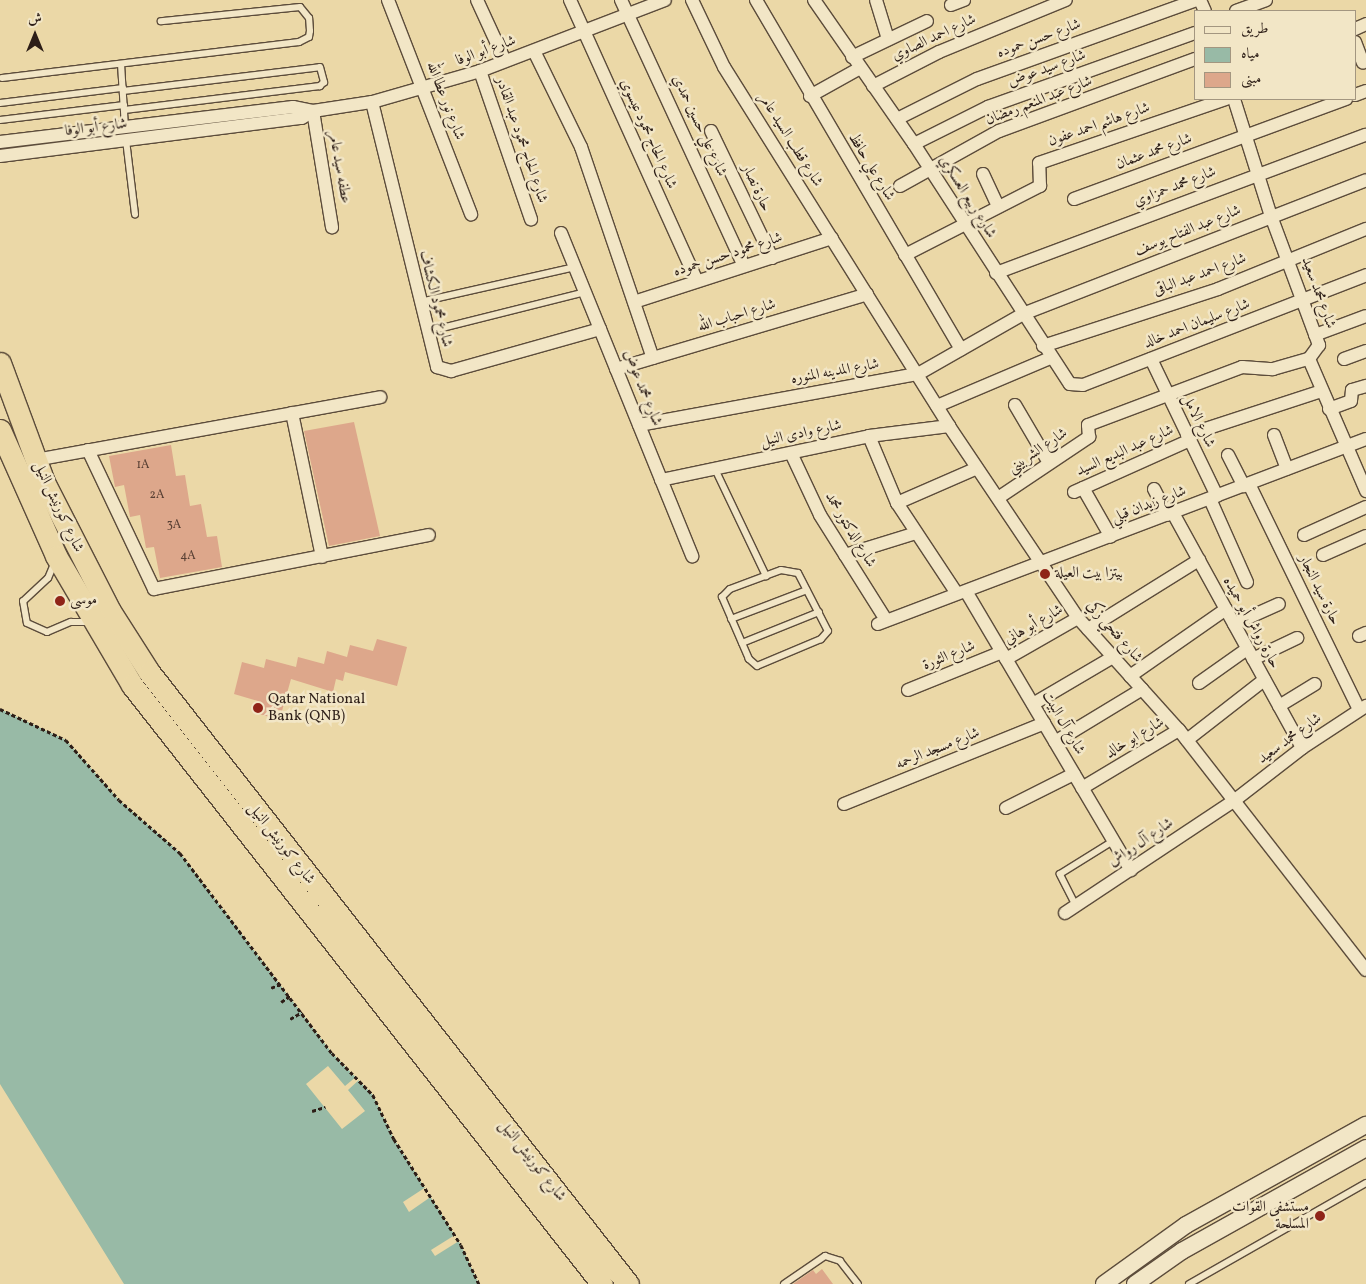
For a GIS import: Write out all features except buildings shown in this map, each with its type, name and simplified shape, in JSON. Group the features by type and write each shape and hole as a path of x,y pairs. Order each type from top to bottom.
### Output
{"highway":[{"name":"شارع كورنيش النيل","path":"0,363 35,460 75,547 149,672 628,1284"},
{"name":"شارع كورنيش النيل","path":"0,430 56,556 92,622 176,745 602,1284"}],"street":[{"name":"شارع نور عطا الله","path":"388,0 471,214"},
{"path":"477,0 505,61"},
{"name":"شارع الحاج محمود عيسوي","path":"570,0 697,282"},
{"name":"شارع علي حسين حمدي","path":"621,0 744,266"},
{"name":"شارع قطب السيد عامر","path":"692,0 724,67 868,294"},
{"name":"شارع علي حافظ","path":"756,0 810,96 961,349"},
{"name":"شارع ربيع العسكري","path":"814,0 914,144 1050,358"},
{"path":"876,0 888,39"},
{"path":"951,5 964,0"},
{"name":"شارع احمد الصاوي","path":"873,86 947,48 1066,0"},
{"name":"شارع حسن حموده","path":"897,119 977,79 1198,0"},
{"path":"1239,10 1266,0"},
{"name":"شارع أبو الوفا","path":"0,156 295,120 313,111 372,102 423,89 480,71 659,1"},
{"path":"852,57 926,21"},
{"name":"شارع سيد عوض","path":"914,144 988,107 1194,33"},
{"path":"1356,45 1362,64"},
{"name":"شارع محمد عوض","path":"534,50 581,148 653,358"},
{"name":"شارع عبد المنعم رمضان","path":"900,186 999,131 1194,59"},
{"path":"810,96 860,68"},
{"name":"شارع الحاج محمود عبد القادر","path":"480,71 532,218"},
{"name":"شارع هاشم احمد عفون","path":"905,255 964,222 1042,185 1036,168 1039,163 1223,100"},
{"name":"شارع محمد سعيد","path":"1234,100 1271,216 1316,335 1319,346 1309,359"},
{"name":"شارع محمد عثمان","path":"1074,199 1343,100"},
{"name":"شارع محمود الكشاف","path":"372,102 425,333 436,367 443,371 600,329"},
{"name":"شارع أبو الوفا","path":"0,142 293,107 313,111"},
{"name":"عطفه سيد عامر","path":"313,111 332,227"},
{"name":"حارة نصار","path":"711,131 772,258"},
{"name":"شارع محمد حمزاوي","path":"996,273 1258,173 1366,135"},
{"path":"983,174 998,206"},
{"name":"شارع عبد الفتاح يوسف","path":"1023,314 1366,180"},
{"name":"شارع احمد عبد الباقى","path":"1043,346 1218,289 1288,259 1366,229"},
{"name":"شارع محمد عوض","path":"561,233 692,556"},
{"name":"شارع محمود حسن حموده","path":"634,302 832,238"},
{"name":"شارع سليمان احمد خالد","path":"1050,358 1064,379 1076,386 1151,359 1366,275"},
{"name":"شارع احباب الله","path":"616,369 868,294"},
{"name":"شارع فتحي زكي","path":"868,294 949,426 1078,618 1183,735 1366,970"},
{"name":"شارع المدينه المنوره","path":"639,425 918,374 1023,314"},
{"path":"1316,335 1366,316"},
{"path":"1344,359 1366,351"},
{"path":"937,406 1050,358"},
{"name":"شارع الامل","path":"1151,359 1188,438 1247,582"},
{"path":"1168,394 1242,366 1272,369 1309,359 1344,447 1364,485"},
{"path":"1329,409 1351,400 1352,390 1366,386"},
{"name":"شارع عبد البديع السيد","path":"1111,537 1078,490 1188,438 1322,391"},
{"name":"شارع الشربيني","path":"998,498 1089,437 1088,425 1168,394"},
{"path":"35,460 380,397"},
{"path":"1015,405 1049,463"},
{"path":"292,413 322,557"},
{"name":"شارع وادى النيل","path":"661,480 869,436 949,426"},
{"path":"1274,435 1287,469"},
{"name":"شارع آل البيت","path":"869,436 898,503 916,533 962,593 1004,656 1131,870"},
{"name":"شارع زيدان قبلي","path":"882,622 1366,439"},
{"path":"88,450 154,589 429,535"},
{"name":"شارع الدكتور محمد","path":"791,453 820,515 845,555 882,622"},
{"name":"حارة سيد النجار","path":"1228,455 1247,485 1363,708"},
{"path":"898,503 977,468"},
{"name":"حارة رواش أبو حميده","path":"1154,489 1199,560 1302,748"},
{"path":"1304,535 1366,506"},
{"path":"845,555 916,533"},
{"path":"1323,554 1366,536"},
{"path":"1088,629 1199,560"},
{"path":"1234,624 1278,604"},
{"path":"1130,676 1226,610"},
{"name":"شارع أبو هاني","path":"1004,656 1078,618"},
{"path":"1199,683 1250,654 1297,638"},
{"name":"شارع الثورة","path":"908,690 1004,656"},
{"path":"1033,704 1113,657"},
{"name":"شارع ابو خالد","path":"1082,788 1183,735 1264,680"},
{"path":"1279,706 1315,684"},
{"path":"1055,742 1142,689"},
{"name":"شارع محمد سعيد","path":"1235,800 1302,748 1363,708"},
{"name":"شارع مسجد الرحمه","path":"844,804 1044,723"},
{"path":"1006,808 1074,774"},
{"name":"شارع آل رواش","path":"1065,913 1235,800"},
{"path":"1104,1284 1186,1225 1366,1125"},
{"path":"1135,1284 1182,1251 1366,1148"}],"lane":[{"path":"2,78 299,42 309,36 310,30 309,18 300,7 161,22"},
{"path":"121,64 125,127"},
{"path":"0,103 320,67 324,82 320,86 0,120"},
{"path":"126,140 135,214"},
{"path":"418,302 575,267"},
{"path":"425,333 585,292"},
{"path":"715,469 766,576"},
{"path":"56,556 48,578 23,602 23,617 40,632 71,622 92,622"},
{"path":"792,570 807,590 819,612 826,636 757,666 742,643 731,619 722,597 724,591 766,576 792,570"},
{"path":"731,619 807,590"},
{"path":"742,643 819,612"},
{"path":"1076,906 1060,874 1113,840"},
{"path":"1189,1284 1366,1183"},
{"path":"784,1284 824,1256 840,1260 858,1284"}],"path":[{"path":"0,709 66,740 119,800 180,853 332,1053 373,1095 479,1284"},
{"path":"271,988 281,984"},
{"path":"281,1002 290,996"},
{"path":"290,1019 302,1012"},
{"path":"312,1111 325,1107"}],"water":[{"path":"0,709 66,740 119,800 180,853 332,1053 373,1095 394,1139 461,1245 479,1284 124,1284 0,1084"}],"pier":[{"path":"328,1066 345,1086 357,1076 360,1079 348,1090 365,1111 342,1129 306,1084"},
{"path":"426,1187 432,1196 409,1212 403,1202"},
{"path":"455,1235 459,1241 435,1256 431,1250"}],"place":[{"name":"بيتزا بيت العيلة","path":"1045,574"},
{"name":"موسى","path":"60,601"},
{"name":"Qatar National Bank (QNB)","path":"258,708"},
{"name":"مستشفى القوات المسلحة","path":"1320,1216"}]}
